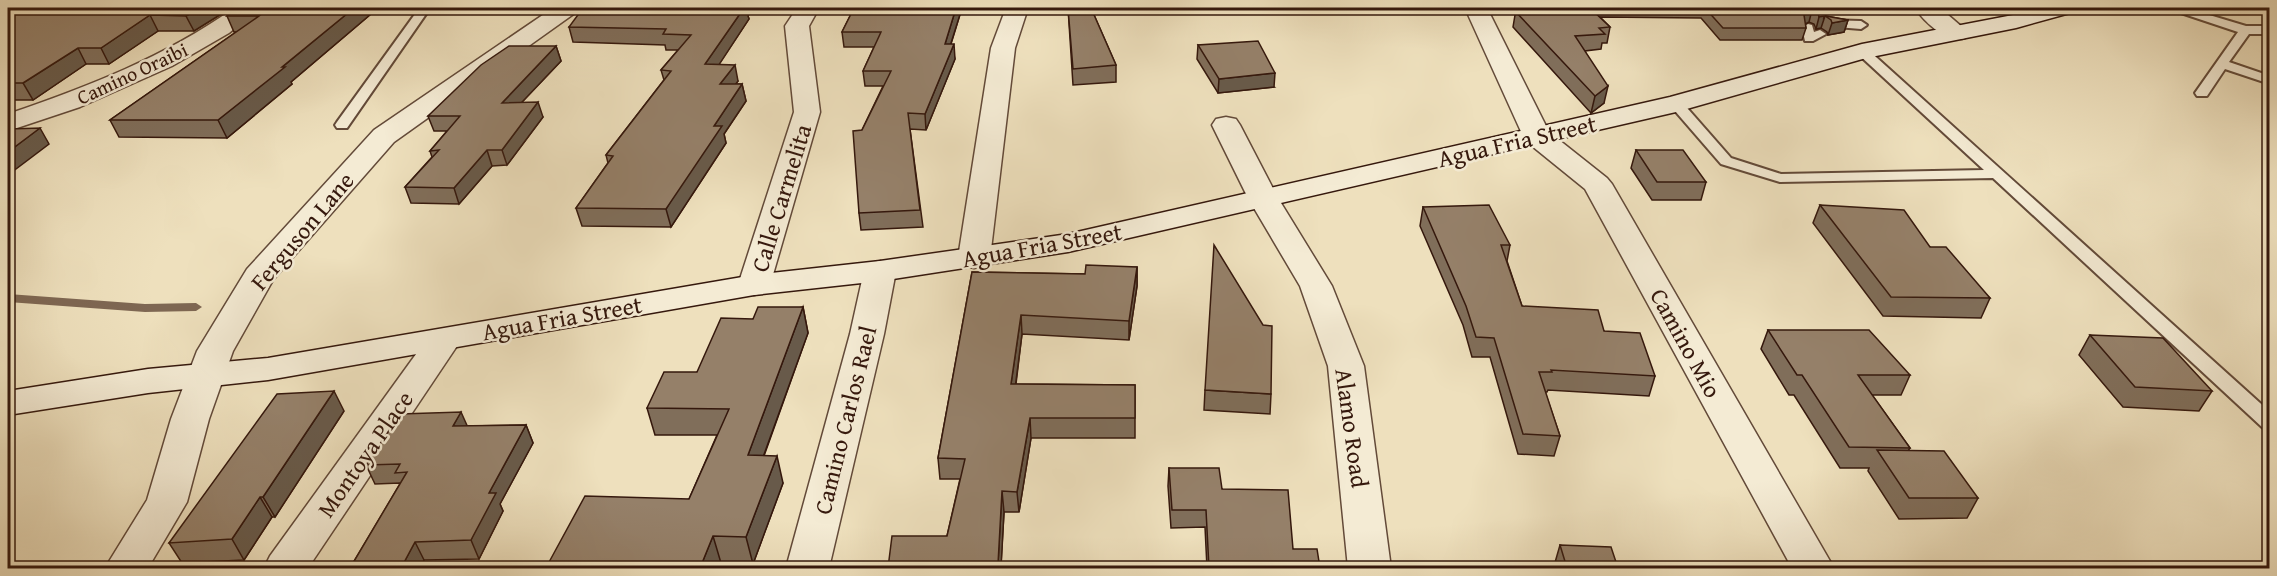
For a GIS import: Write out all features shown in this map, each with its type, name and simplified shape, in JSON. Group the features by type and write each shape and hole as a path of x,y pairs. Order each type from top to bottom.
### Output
{"street":[{"name":"Camino Oraibi","path":"8,123 70,102 166,61 248,8"},
{"name":"Ferguson Lane","path":"126,568 167,502 190,419 215,351 259,276 384,136 567,8"},
{"name":"Calle Carmelita","path":"754,285 807,112 797,26 808,8"},
{"path":"974,258 1004,48 1017,8"},
{"path":"1476,8 1537,136"},
{"path":"1926,8 1957,33"},
{"name":"Agua Fria Street","path":"8,403 148,381 268,369 754,285 880,271 1068,243 1676,104 1851,41 1957,33 2016,21 2062,8"},
{"name":"Alamo Road","path":"1226,125 1263,198 1316,286 1346,366 1370,568"},
{"name":"Camino Mio","path":"1537,136 1597,184 1813,568"},
{"name":"Camino Carlos Rael","path":"807,568 867,334 880,271"},
{"name":"Montoya Place","path":"285,568 444,340"}],"lane":[{"path":"342,125 422,12 430,8"},
{"path":"2176,8 2246,30 2270,30"},
{"path":"1808,28 1809,38 1824,29 1861,25 1851,41 2270,423"},
{"path":"2202,93 2246,30"},
{"path":"2222,64 2270,80"},
{"path":"1676,104 1726,161 1780,178 1995,174"}],"building":[{"path":"8,8 199,8 186,16 150,15 101,48 78,48 23,83 8,83"},
{"path":"238,8 354,8 218,120 110,120 259,16 227,16"},
{"path":"583,8 744,8 705,64 735,65 720,84 742,84 714,126 722,126 666,209 576,208 613,156 606,155 671,71 661,70 691,35 663,34 666,29 569,27"},
{"path":"854,8 956,8 945,44 954,44 925,114 908,113 920,210 859,213 853,131 862,130 891,71 863,71 881,32 842,32"},
{"path":"1068,8 1091,8 1116,65 1073,69"},
{"path":"1525,8 1590,8 1610,27 1599,28 1605,34 1575,36 1608,86 1595,96 1515,11 1527,10"},
{"path":"1705,8 1822,8 1826,9 1824,12 1826,16 1848,20 1832,23 1825,16 1819,17 1818,13 1812,10 1804,15 1806,28 1723,28"},
{"path":"1258,41 1275,73 1219,79 1198,45"},
{"path":"509,46 556,46 502,103 538,102 502,150 487,150 454,188 405,187 439,150 430,151 460,116 428,116 481,65"},
{"path":"40,128 8,152 8,129"},
{"path":"1636,150 1683,150 1706,182 1657,182"},
{"path":"1489,205 1510,245 1501,245 1522,306 1598,310 1604,331 1640,333 1655,376 1551,370 1552,372 1539,372 1560,436 1523,434 1494,338 1476,337 1466,306 1423,207"},
{"path":"1820,205 1904,210 1930,247 1946,247 1990,298 1891,297"},
{"path":"1214,245 1263,325 1272,326 1271,394 1205,390"},
{"path":"1086,265 1137,267 1129,321 1021,315 1011,384 1135,385 1135,418 1030,418 1017,492 1002,491 998,564 1014,565 1014,568 888,568 892,536 947,536 965,459 938,458 972,272 1085,274"},
{"path":"758,307 803,307 748,455 777,456 746,537 713,536 700,568 557,568 559,565 548,564 585,496 689,499 729,409 647,408 664,372 697,372 721,318 753,319"},
{"path":"1768,330 1869,330 1910,375 1858,375 1910,448 1849,447 1802,375 1797,375"},
{"path":"2090,335 2163,338 2212,391 2135,387"},
{"path":"334,391 232,539 169,543 277,394"},
{"path":"461,412 453,426 526,425 489,493 496,493 471,540 415,542 401,568 350,568 407,472 395,473 400,464 366,465 400,414"},
{"path":"1877,450 1944,451 1978,498 1909,498"},
{"path":"1169,468 1219,468 1222,489 1288,490 1293,549 1317,549 1320,568 1209,568 1206,510 1172,510"},
{"path":"1560,545 1611,547 1618,568 1567,568"}],"waterway":[{"path":"8,298 145,308 196,307"}]}
